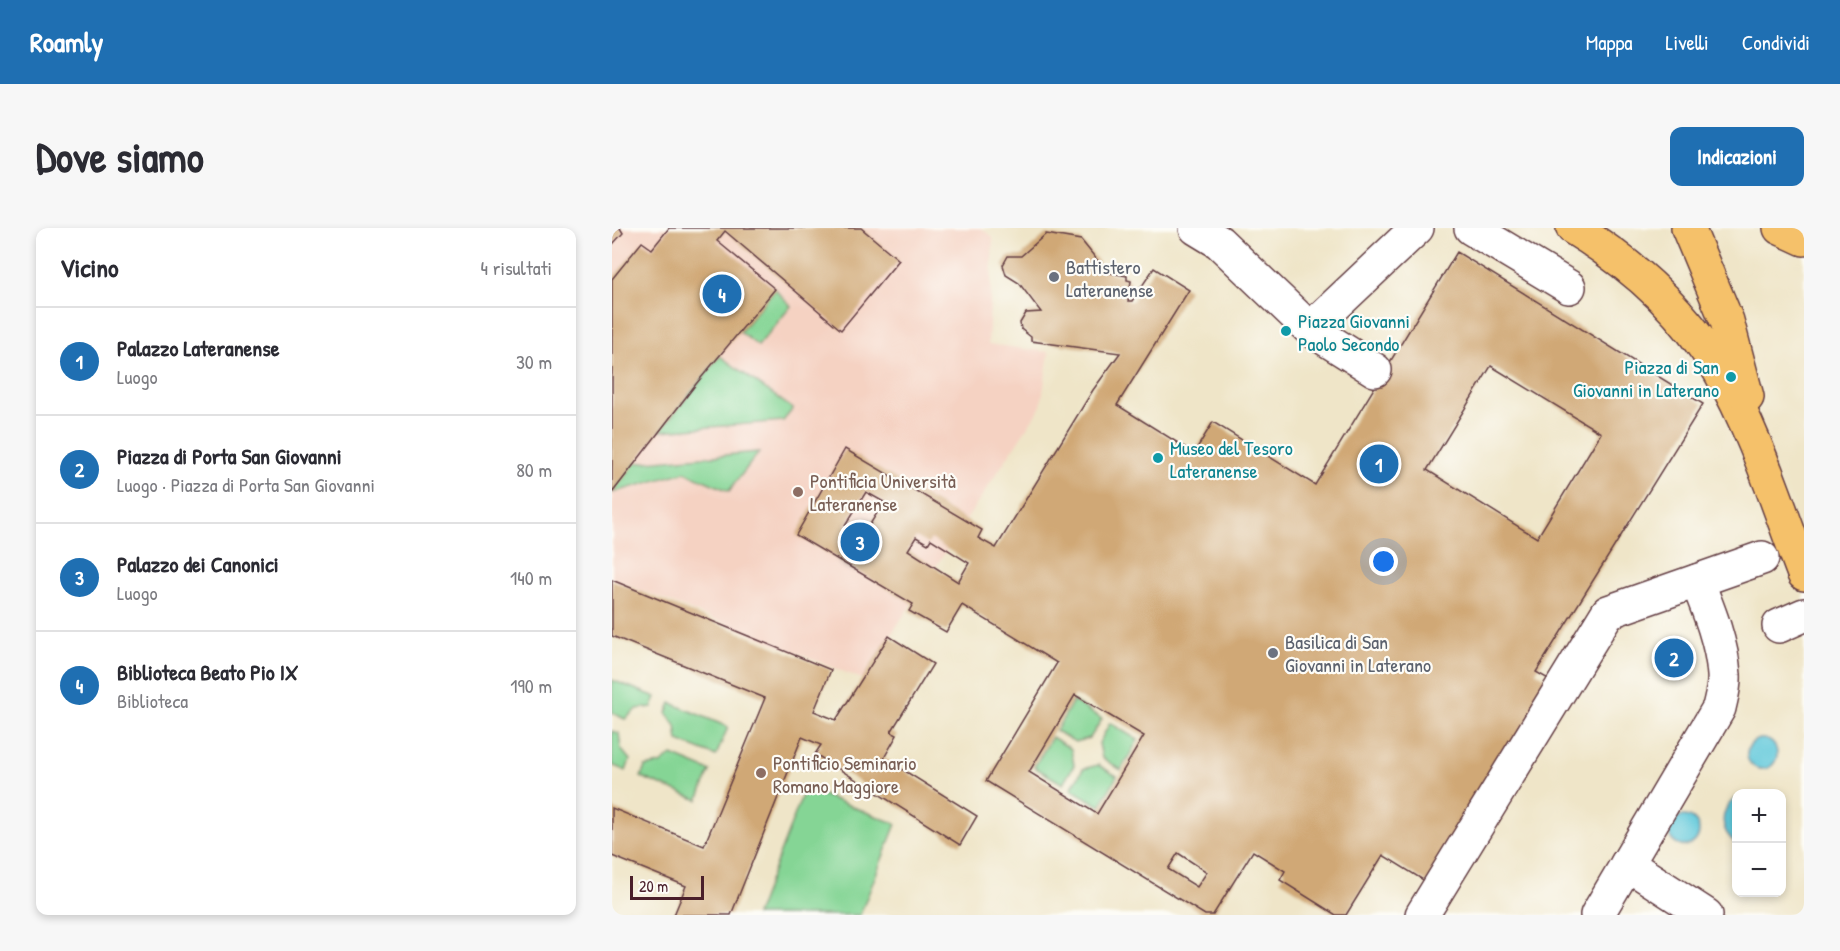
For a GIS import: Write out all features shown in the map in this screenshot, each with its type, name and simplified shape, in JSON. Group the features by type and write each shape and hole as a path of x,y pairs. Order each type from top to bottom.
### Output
{"main road":[{"path":"1573,228 1630,268 1681,316 1720,372 1754,444 1804,574"},
{"path":"1688,228 1707,270 1735,347 1745,387 1754,444"},
{"path":"1780,228 1804,239"}],"street":[{"path":"1196,228 1219,242 1310,329 1375,370"},
{"path":"1310,329 1417,228"},
{"path":"1471,228 1569,287"},
{"path":"1422,915 1608,612 1762,558"},
{"path":"1597,915 1719,708 1724,677 1720,648 1710,612 1697,581"},
{"path":"1626,864 1706,915"}],"shaded area":[{"name":"Pontificia Università Lateranense","path":"612,228 981,228 993,237 988,344 1049,352 1041,406 862,679 612,579"}],"green space":[{"path":"775,289 791,306 758,346 740,332"},
{"path":"720,356 793,409 783,421 660,431"},
{"path":"759,452 729,491 685,472 612,493 635,463"},
{"path":"612,680 656,697 652,707 637,709 625,719 612,713"},
{"path":"1073,701 1102,719 1090,738 1075,742 1056,731"},
{"path":"671,703 728,727 716,756 678,741 676,726 667,713"},
{"path":"1110,723 1138,740 1121,770 1102,758 1099,743"},
{"path":"612,731 619,733 621,749 630,760 626,771 612,765"},
{"path":"1052,737 1071,749 1074,765 1063,784 1034,767"},
{"path":"672,755 710,771 698,800 641,777 645,767 660,764"},
{"path":"1098,765 1117,776 1100,806 1071,789 1083,769"},
{"path":"805,788 896,824 860,915 756,915"}],"water":[{"path":"1762,739 1773,743 1777,754 1773,765 1762,769 1751,765 1747,754 1751,743"},
{"path":"1732,801 1732,840 1726,832 1723,820"},
{"path":"1684,816 1695,820 1699,831 1695,842 1684,846 1673,842 1669,831 1673,820"}],"building":[{"path":"612,228 620,228 623,233 612,245"},
{"path":"669,228 861,228 899,260 841,330 725,231 717,241 775,289 696,384 612,493 612,279 642,242 652,249"},
{"name":"Basilica di San Giovanni in Laterano","path":"1046,234 1081,240 1102,266 1111,268 1110,273 1127,276 1127,280 1131,281 1128,301 1132,301 1154,268 1189,290 1117,405 1194,453 1213,422 1315,485 1457,252 1703,404 1536,672 1552,681 1428,883 1383,855 1346,915 1336,915 1280,880 1285,871 1253,851 1213,915 1205,915 986,781 1057,663 962,605 946,632 909,611 913,604 796,535 845,449 982,530 978,538 996,548 1093,390 1120,353 1031,341 1031,337 1021,329 1020,323 1026,313 1041,312 1019,283 1006,275 1003,265 1008,256 1021,256","holes":["1491,366 1601,433 1537,538 1427,470","866,492 884,502 862,537 845,526","916,537 928,544 931,539 969,563 958,582 908,550","1075,695 1144,736 1097,814 1029,772","1178,853 1207,872 1197,887 1168,869"]},
{"name":"Pontificio Seminario Romano Maggiore","path":"612,580 831,670 814,711 836,720 889,636 933,664 891,732 897,735 884,758 977,816 960,845 815,754 821,745 802,737 731,915 674,915 686,886 612,856 612,808 704,846 765,698 612,636"}],"place":[{"name":"Battistero Lateranense","path":"1054,277"},
{"name":"Biblioteca Beato Pio IX","path":"722,294"},
{"name":"Piazza Giovanni Paolo Secondo","path":"1286,331"},
{"name":"Piazza di San Giovanni in Laterano","path":"1731,377"},
{"name":"Museo del Tesoro Lateranense","path":"1158,458"},
{"name":"Palazzo Lateranense","path":"1379,464"},
{"name":"Pontificia Università Lateranense","path":"798,492"},
{"name":"Palazzo dei Canonici","path":"860,542"},
{"name":"Basilica di San Giovanni in Laterano","path":"1273,653"},
{"name":"Piazza di Porta San Giovanni","path":"1674,658"},
{"name":"Pontificio Seminario Romano Maggiore","path":"761,773"}]}
